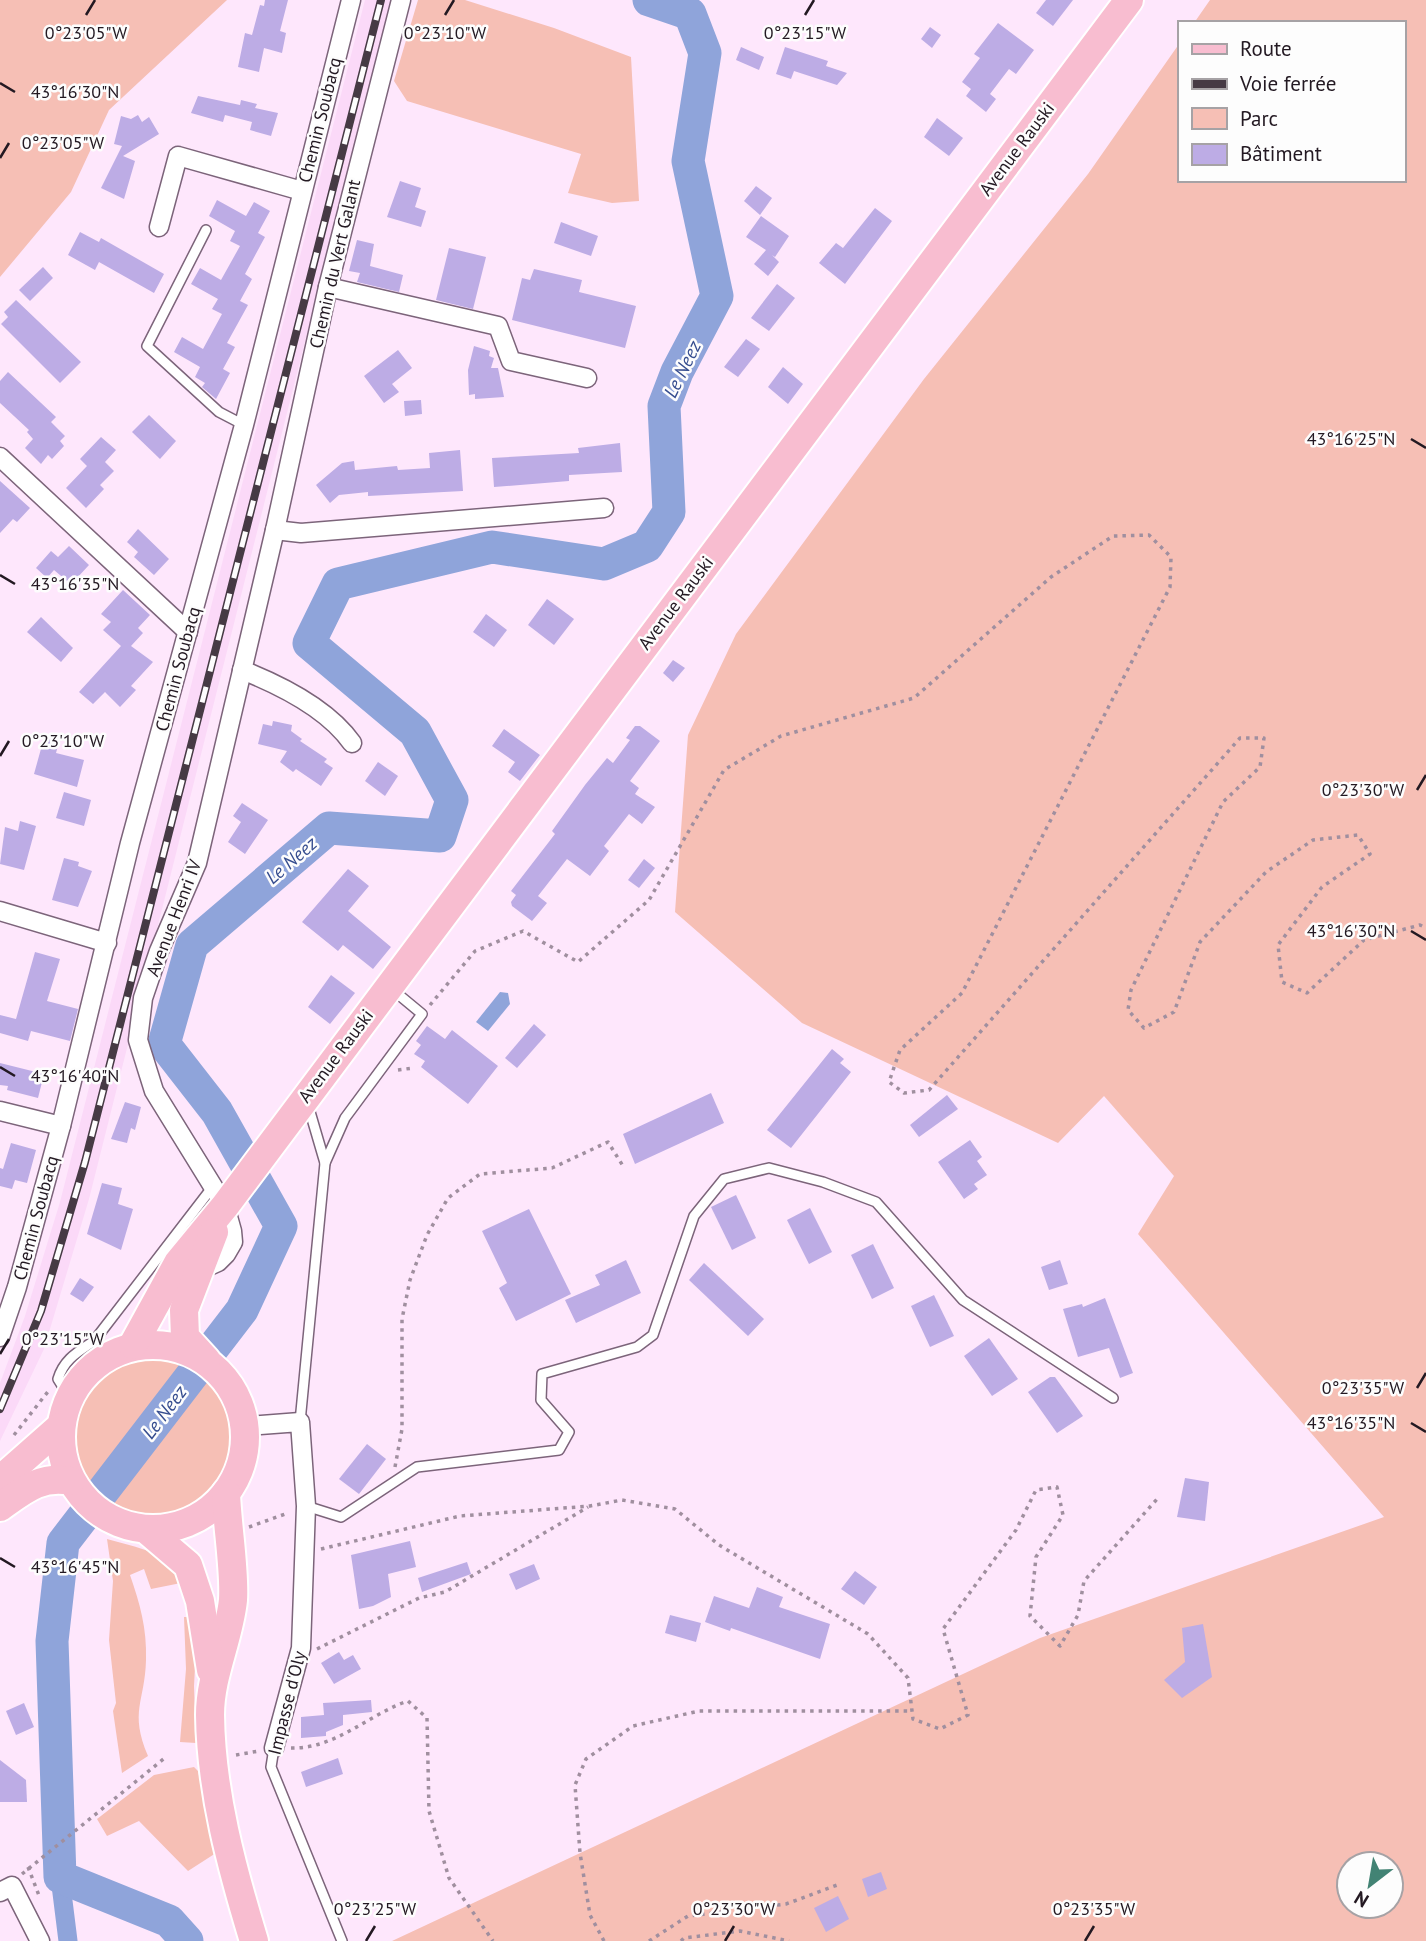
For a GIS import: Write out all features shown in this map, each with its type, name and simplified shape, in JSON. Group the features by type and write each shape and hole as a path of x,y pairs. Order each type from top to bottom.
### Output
{"main road":[{"name":"Avenue Rauski","path":"142,1344 178,1263 224,1195 283,1127 1129,0"},
{"name":"Avenue Rauski","path":"210,1364 186,1337 184,1310 224,1195"},
{"path":"134,1527 172,1528 193,1521 226,1493 239,1470 246,1445 246,1426 235,1395 210,1364 180,1347 142,1344 97,1365 64,1389 60,1427 61,1455 71,1481 83,1499 101,1514 134,1527 188,1565 200,1601 213,1682"},
{"path":"0,1480 60,1427"},
{"path":"0,1507 36,1482 58,1478 71,1481"},
{"path":"226,1493 233,1600 213,1682 210,1714 213,1760 232,1871 254,1941"}],"street":[{"name":"Chemin Soubacq","path":"0,1337 17,1287 61,1126 130,842 244,425 351,0"},
{"name":"Chemin du Vert Galant","path":"275,530 328,287 401,0"},
{"path":"159,226 178,156 302,191"},
{"path":"328,287 498,326 511,361 587,378"},
{"path":"0,457 188,632"},
{"path":"275,530 300,533 604,508"},
{"name":"Avenue Henri IV","path":"224,1195 154,1091 138,1040 143,998 159,951 197,863 275,530"},
{"path":"242,670 274,683 341,728 352,743"},
{"path":"0,912 107,943"},
{"path":"0,1111 61,1126"},
{"path":"246,1426 300,1422"},
{"name":"Impasse d'Oly","path":"274,1748 301,1648 306,1506 300,1422"},
{"path":"0,1892 12,1886 40,1941"}],"lane":[{"path":"206,230 147,346 219,412 244,425"},
{"path":"300,1422 325,1163 345,1118 422,1014 389,986"},
{"path":"306,1096 325,1163"},
{"path":"306,1506 341,1517 417,1467 559,1450 569,1432 541,1400 542,1374 637,1347 653,1335 695,1216 724,1179 769,1168 823,1182 876,1202 963,1300 1112,1398"},
{"path":"64,1389 62,1367 94,1340 191,1218 224,1195"},
{"path":"191,1218 224,1195"},
{"name":"Impasse d'Oly","path":"274,1748 271,1768 342,1941"}],"path":[{"path":"422,1014 475,951 523,931 578,962 649,900 724,770 781,736 914,698 1051,577 1113,536 1149,535 1171,557 1170,587 961,993 900,1050 889,1082 904,1093 929,1090 1240,738 1264,738 1260,767 1223,802 1131,990 1128,1010 1144,1028 1174,1012 1200,942 1266,872 1313,840 1358,835 1370,854 1322,887 1278,945 1282,982 1307,993 1364,940 1420,925 1426,928"},
{"path":"382,1490 396,1465 402,1429 402,1319 410,1280 426,1235 448,1198 480,1174 552,1168 608,1142 623,1166"},
{"path":"11,1439 64,1389"},
{"path":"306,1553 460,1516 590,1506 622,1500 675,1509 719,1545 868,1634 908,1678 913,1719 940,1729 968,1715 943,1629 1016,1530 1036,1490 1057,1487 1063,1515 1036,1557 1030,1616 1060,1646 1078,1615 1084,1581 1158,1498"},
{"path":"227,1535 306,1506"},
{"path":"301,1648 321,1650 419,1598 445,1592 590,1506"},
{"path":"213,1760 274,1748 305,1749 328,1744 384,1709 408,1701 427,1718 429,1811 449,1878 493,1941"},
{"path":"604,1941 590,1915 580,1853 575,1785 586,1759 633,1726 699,1711 912,1711"},
{"path":"28,1867 166,1757"},
{"path":"649,1941 688,1916 786,1904 840,1884"},
{"path":"681,1941 684,1938 740,1931 789,1941"}],"shaded area":[{"path":"365,0 391,0 89,1199 44,1349 0,1441 0,1383 25,1316 60,1202"}],"green space":[{"path":"0,0 227,0 109,110 71,192 0,277"},
{"path":"418,0 465,0 554,28 631,57 639,201 612,203 568,193 581,154 407,101 394,81"},
{"path":"1210,0 1426,0 1426,1941 392,1941 1040,1638 1384,1517 1138,1234 1174,1176 1104,1096 1058,1143 802,1023 675,912 688,735 736,634 924,379 1088,174 1178,45 1178,182 1405,182 1405,21 1195,21"},
{"path":"154,1358 184,1364 210,1381 227,1407 233,1437 227,1467 210,1493 184,1510 154,1516 124,1510 98,1493 81,1467 75,1437 81,1407 98,1381 124,1364"},
{"path":"107,1539 160,1557 176,1572 181,1583 151,1589 144,1569 130,1575 140,1606 145,1637 145,1674 139,1717 142,1741 148,1756 122,1773 113,1711 116,1703 109,1640 113,1581"},
{"path":"184,1617 193,1617 197,1629 194,1686 196,1743 180,1742 186,1669"},
{"path":"194,1767 198,1771 216,1853 188,1871 139,1821 107,1836 97,1819 154,1775"}],"water":[{"path":"500,992 508,993 510,1004 488,1031 476,1022"}],"building":[{"path":"265,0 288,0 280,31 286,33 282,53 264,48 259,72 238,67 245,33 252,35 260,5 264,6"},
{"path":"1046,0 1073,0 1053,26 1036,13"},
{"path":"998,23 1034,50 1016,74 1009,69 990,94 996,99 986,112 966,96 971,89 962,82 980,58 974,54"},
{"path":"930,27 941,35 932,48 921,39"},
{"path":"741,47 764,57 759,70 736,60"},
{"path":"785,47 828,61 826,66 847,73 837,85 794,71 791,79 776,74"},
{"path":"198,96 240,105 241,100 257,104 255,108 278,113 271,136 250,130 252,122 225,115 223,122 191,113"},
{"path":"138,115 142,122 149,117 159,134 123,156 135,161 124,199 101,188 122,146 114,144 121,116 131,119"},
{"path":"937,118 963,138 949,156 924,137"},
{"path":"400,181 421,188 415,207 426,211 421,227 387,217"},
{"path":"756,186 772,198 760,215 744,201"},
{"path":"217,200 246,216 254,202 270,211 258,233 265,237 245,274 252,279 240,301 248,305 227,343 235,347 223,369 230,373 216,399 202,387 205,383 195,377 200,367 174,352 182,337 203,349 222,314 212,309 218,299 191,284 200,268 221,280 240,246 230,241 235,231 209,216"},
{"path":"875,208 892,221 845,284 819,263 836,243 843,248"},
{"path":"761,216 789,236 775,257 772,255 779,262 768,276 754,264 766,250 746,237"},
{"path":"561,222 598,236 591,256 554,243"},
{"path":"80,232 99,242 101,238 164,274 154,293 99,262 95,270 68,255"},
{"path":"357,240 374,244 370,266 403,275 399,292 357,282 360,273 349,271"},
{"path":"449,248 486,257 473,309 436,300"},
{"path":"43,267 53,278 30,301 19,290"},
{"path":"534,269 582,280 579,292 636,306 625,348 512,320 522,278 530,280"},
{"path":"777,284 795,298 769,331 751,318"},
{"path":"16,300 81,362 60,383 1,324 8,317 4,312"},
{"path":"746,339 760,349 738,377 724,367"},
{"path":"474,346 490,351 489,356 494,358 491,368 498,368 504,397 475,399 475,394 469,395 468,370"},
{"path":"398,350 412,368 392,384 399,392 384,403 364,376"},
{"path":"783,367 803,384 788,404 768,387"},
{"path":"8,372 56,417 51,422 65,436 60,441 64,446 52,459 48,455 41,464 25,448 33,439 27,432 29,430 0,403 0,381"},
{"path":"421,400 422,414 405,416 404,401"},
{"path":"149,415 176,441 160,459 132,432"},
{"path":"101,437 116,450 105,462 114,471 100,485 104,489 86,508 66,488 87,466 80,459"},
{"path":"620,443 622,472 569,475 569,481 494,487 492,458 579,453 578,448"},
{"path":"460,450 463,491 368,496 368,492 339,495 330,503 316,485 342,463 354,461 355,470 397,466 398,470 430,468 429,453"},
{"path":"0,481 30,508 17,522 13,519 0,533"},
{"path":"138,529 169,559 154,575 134,557 138,552 127,542"},
{"path":"69,546 89,565 76,579 73,575 67,581 54,570 47,578 36,568 51,551 58,557"},
{"path":"123,590 150,615 138,628 143,633 131,646 153,662 131,686 136,690 120,707 105,692 93,704 79,692 121,646 103,630 111,622 101,614"},
{"path":"547,599 574,619 554,645 528,625"},
{"path":"486,614 507,630 494,647 473,632"},
{"path":"41,617 73,648 61,662 27,632"},
{"path":"673,660 685,668 673,682 663,673"},
{"path":"273,721 292,725 291,731 302,739 300,741 327,759 324,762 333,768 321,786 280,762 287,751 258,744 263,724 272,726"},
{"path":"635,726 640,726 660,741 630,781 639,788 635,794 655,807 642,824 629,814 604,846 609,851 590,876 567,859 538,896 547,903 532,921 512,906 511,902 516,895 511,891 555,834 552,831 585,785 607,758 613,763 630,740 626,738"},
{"path":"504,729 540,755 520,781 508,772 515,762 492,746"},
{"path":"44,738 59,742 56,753 84,760 77,787 34,774"},
{"path":"378,762 398,776 385,796 365,781"},
{"path":"64,792 91,800 84,826 56,818"},
{"path":"242,803 268,820 245,854 228,842 241,822 233,816"},
{"path":"20,821 36,826 24,870 0,864 5,827 18,831"},
{"path":"64,858 79,862 78,866 92,871 78,907 52,900"},
{"path":"644,859 655,868 639,888 628,880"},
{"path":"348,869 369,886 348,911 391,947 373,969 343,945 338,951 302,922"},
{"path":"35,952 60,959 47,1001 78,1009 70,1041 31,1031 28,1041 0,1033 0,1015 16,1019"},
{"path":"331,975 355,993 330,1024 308,1007"},
{"path":"534,1024 546,1035 517,1068 505,1058"},
{"path":"427,1026 445,1039 452,1030 498,1066 468,1104 421,1067 425,1061 414,1054 421,1045 416,1041"},
{"path":"832,1049 844,1059 840,1063 851,1072 791,1148 767,1130"},
{"path":"0,1063 44,1074 38,1098 7,1090 8,1086 0,1085"},
{"path":"711,1093 724,1123 635,1164 623,1134"},
{"path":"947,1095 958,1109 919,1137 910,1125"},
{"path":"125,1102 141,1107 135,1130 131,1128 127,1143 111,1139"},
{"path":"970,1140 982,1157 977,1161 987,1175 974,1184 978,1189 964,1199 938,1162"},
{"path":"11,1143 36,1150 27,1183 15,1180 12,1189 0,1186 0,1168 3,1169"},
{"path":"102,1183 122,1188 118,1204 133,1209 121,1250 87,1234"},
{"path":"736,1195 756,1238 732,1250 711,1207"},
{"path":"810,1208 832,1252 809,1264 787,1220"},
{"path":"529,1209 571,1294 516,1321 499,1288 507,1283 482,1231"},
{"path":"873,1244 894,1288 872,1299 851,1255"},
{"path":"626,1260 641,1293 576,1323 565,1300 600,1285 595,1275"},
{"path":"1060,1260 1068,1284 1049,1290 1041,1267"},
{"path":"704,1263 764,1319 748,1336 689,1280"},
{"path":"80,1278 94,1287 83,1302 70,1294"},
{"path":"934,1295 954,1336 930,1347 911,1306"},
{"path":"1105,1298 1133,1373 1120,1378 1109,1348 1078,1357 1063,1309 1082,1304 1083,1307"},
{"path":"989,1338 1018,1379 992,1396 964,1356"},
{"path":"1050,1377 1055,1377 1083,1416 1057,1433 1028,1392"},
{"path":"367,1444 386,1459 359,1494 339,1479"},
{"path":"1185,1478 1209,1482 1205,1521 1177,1517"},
{"path":"410,1541 416,1567 388,1574 391,1597 373,1606 359,1609 351,1555"},
{"path":"467,1562 471,1574 422,1592 418,1578"},
{"path":"534,1564 540,1579 516,1590 509,1574"},
{"path":"855,1571 877,1587 864,1605 841,1589"},
{"path":"757,1587 783,1597 779,1607 830,1624 820,1659 731,1628 730,1631 705,1622 714,1596 749,1608"},
{"path":"670,1615 701,1623 696,1642 665,1633"},
{"path":"1203,1624 1212,1677 1182,1698 1164,1680 1185,1662 1182,1628"},
{"path":"339,1652 344,1660 353,1655 361,1669 334,1684 321,1663"},
{"path":"371,1700 372,1712 343,1715 343,1725 326,1732 326,1736 301,1738 301,1717 324,1715 323,1703"},
{"path":"24,1703 34,1727 16,1735 6,1711"},
{"path":"338,1758 343,1774 306,1787 301,1772"},
{"path":"0,1760 26,1780 27,1802 0,1802"},
{"path":"881,1872 887,1889 868,1897 862,1879"},
{"path":"838,1896 849,1919 826,1932 814,1908"}],"waterway":[{"name":"Le Neez","path":"187,1941 169,1921 60,1877 52,1641 63,1543 242,1310 281,1226 217,1112 164,1044 192,945 329,828 440,836 452,800 415,732 309,643 338,584 492,547 604,564 647,546 669,512 664,406 677,372 717,296 688,161 705,53 690,14 649,0"},
{"path":"60,1877 68,1941"}],"railway":[{"path":"0,1409 41,1311 85,1162 381,0"}]}
